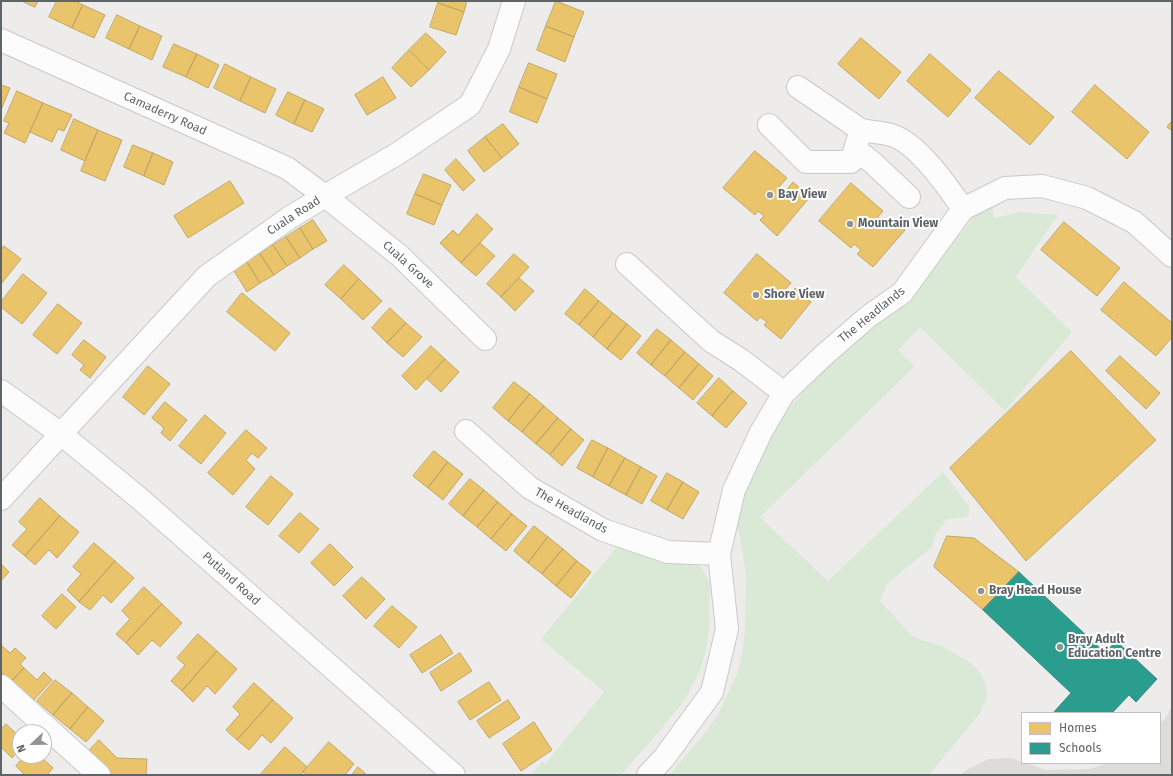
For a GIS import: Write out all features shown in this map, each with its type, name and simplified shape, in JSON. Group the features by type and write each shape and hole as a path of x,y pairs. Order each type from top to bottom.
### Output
{"street":[{"name":"Cuala Road","path":"1,499 207,276 289,218 397,154 470,105 499,49 514,1"},
{"name":"Camaderry Road","path":"1,40 286,168 325,196"},
{"path":"798,87 858,140 872,163 909,197"},
{"path":"769,125 806,162 851,162 858,140"},
{"path":"858,140 892,135 914,148 946,184 963,209"},
{"name":"The Headlands","path":"648,775 664,758 712,692 727,629 719,554 734,490 761,432 784,393 824,354 868,316 902,293 963,209 1005,188 1042,186 1087,198 1134,222 1172,256"},
{"name":"Cuala Grove","path":"325,196 400,256 486,339"},
{"path":"627,264 711,341 741,360 784,393"},
{"name":"Putland Road","path":"1,391 61,434 139,498 454,775"},
{"name":"The Headlands","path":"466,430 530,488 603,530 668,552 719,554"},
{"path":"1,686 99,775"}],"shaded area":[{"path":"1172,705 1172,775 961,775 965,771 989,759 1012,758 1021,762 1021,764 1029,764 1046,770 1090,769 1105,764 1161,764 1161,724 1167,716"}],"green space":[{"path":"992,204 994,218 1020,212 1059,215 1054,220 1016,277 1072,332 1005,411 920,327 898,350 915,366 760,517 828,581 943,472 970,508 968,517 947,519 935,535 932,547 887,584 880,601 911,635 944,647 971,663 981,674 986,685 987,697 980,713 929,775 669,775 701,738 718,715 738,672 745,631 746,574 737,520 747,479 779,420 829,362 905,301 967,226 976,212"},
{"path":"619,544 679,558 701,567 710,583 709,628 706,650 701,667 691,689 678,709 621,775 531,775 542,761 545,764 604,692 541,639"}],"building: Homes":[{"path":"22,1 38,1 35,7"},
{"path":"57,1 75,1 83,5 72,28 49,17"},
{"path":"439,1 467,1 464,12 438,3"},
{"path":"556,1 584,12 574,37 546,26"},
{"path":"438,3 464,12 456,35 430,27"},
{"path":"83,5 105,15 94,38 72,28"},
{"path":"117,15 140,26 129,49 106,38"},
{"path":"140,26 162,36 152,60 129,49"},
{"path":"546,26 574,37 565,62 537,50"},
{"path":"426,33 446,52 429,70 409,50"},
{"path":"861,38 901,72 879,99 838,64"},
{"path":"174,44 197,54 186,77 163,67"},
{"path":"409,50 429,70 411,87 392,68"},
{"path":"197,54 219,65 208,88 186,77"},
{"path":"930,54 971,90 948,117 907,81"},
{"path":"529,63 557,74 547,99 519,87"},
{"path":"225,64 251,77 240,101 214,88"},
{"path":"999,71 1054,117 1030,145 975,98"},
{"path":"251,77 276,89 265,113 240,101"},
{"path":"383,77 396,98 367,115 355,95"},
{"path":"1,85 10,88 1,110"},
{"path":"1095,85 1149,132 1127,159 1072,112"},
{"path":"519,87 547,99 537,123 510,112"},
{"path":"17,91 43,103 25,143 4,133 9,123 4,121"},
{"path":"288,92 305,100 294,124 276,115"},
{"path":"305,100 324,109 312,132 294,124"},
{"path":"43,103 72,115 64,131 58,129 52,142 30,132"},
{"path":"74,119 98,130 85,161 61,150"},
{"path":"1172,121 1172,131 1167,127"},
{"path":"503,124 519,144 502,158 485,137"},
{"path":"98,130 122,140 105,181 81,171"},
{"path":"485,137 502,158 484,172 468,151"},
{"path":"133,145 153,153 144,176 124,167"},
{"name":"Bay View","path":"755,151 787,178 778,188 784,193 793,182 810,197 777,236 760,220 764,216 758,211 755,215 723,188"},
{"path":"153,153 173,162 164,185 144,176"},
{"path":"456,159 475,180 463,191 445,170"},
{"path":"424,174 451,185 442,205 415,194"},
{"path":"230,181 244,203 188,238 174,216"},
{"name":"Mountain View","path":"851,183 883,211 874,222 880,227 889,217 905,230 873,267 857,254 861,250 854,244 851,248 819,221"},
{"path":"415,194 442,205 434,225 407,214"},
{"path":"477,214 493,229 461,263 440,243 453,230 458,235"},
{"path":"313,220 327,241 313,249 300,228"},
{"path":"1064,222 1120,268 1097,296 1041,250"},
{"path":"300,228 313,249 300,258 286,237"},
{"path":"286,237 300,258 287,266 273,245"},
{"path":"480,243 495,256 476,276 461,263"},
{"path":"273,245 287,266 274,275 260,254"},
{"path":"4,246 21,259 1,284 1,251"},
{"path":"260,254 274,275 260,283 247,262"},
{"path":"514,254 529,267 501,297 487,284"},
{"name":"Shore View","path":"757,254 791,283 782,293 787,297 795,288 811,302 781,339 764,325 767,322 760,317 757,321 724,293"},
{"path":"247,262 260,283 247,292 234,271"},
{"path":"344,265 359,279 341,299 325,285"},
{"path":"23,274 47,293 22,324 1,307 1,302"},
{"path":"519,278 534,291 515,311 501,297"},
{"path":"359,279 382,301 363,320 341,299"},
{"path":"1124,282 1172,323 1172,337 1156,356 1101,310"},
{"path":"585,289 599,301 579,325 565,314"},
{"path":"242,293 290,333 275,351 227,312"},
{"path":"599,301 613,313 593,337 579,325"},
{"path":"58,304 82,323 57,354 33,335"},
{"path":"390,308 406,323 387,343 372,328"},
{"path":"613,313 627,324 607,349 593,337"},
{"path":"406,323 422,337 403,357 387,343"},
{"path":"627,324 641,336 621,360 607,349"},
{"path":"657,329 671,340 651,365 637,353"},
{"path":"84,340 106,357 90,378 80,370 84,365 72,355"},
{"path":"671,340 685,352 665,376 651,365"},
{"path":"431,346 445,359 416,390 402,376"},
{"path":"1071,351 1156,440 1026,561 950,468"},
{"path":"685,352 699,364 679,388 665,376"},
{"path":"1120,356 1160,393 1146,409 1106,371"},
{"path":"445,359 459,372 441,392 427,379"},
{"path":"699,364 713,376 693,400 679,388"},
{"path":"148,366 170,384 144,415 123,397"},
{"path":"719,378 733,391 712,416 697,403"},
{"path":"514,382 530,394 508,421 493,408"},
{"path":"733,391 747,403 726,428 712,416"},
{"path":"530,394 544,406 522,432 508,421"},
{"path":"165,402 187,420 170,441 161,433 164,428 152,418"},
{"path":"544,406 558,418 536,444 522,432"},
{"path":"205,415 226,433 201,464 179,446"},
{"path":"558,418 571,429 550,455 536,444"},
{"path":"571,429 584,440 562,466 550,455"},
{"path":"246,430 267,448 258,458 252,453 246,460 255,469 233,495 208,473"},
{"path":"592,440 608,448 593,477 577,468"},
{"path":"608,448 625,458 609,486 593,477"},
{"path":"434,451 448,462 428,488 413,476"},
{"path":"625,458 641,467 626,495 609,486"},
{"path":"448,462 463,474 443,500 428,488"},
{"path":"641,467 657,476 642,504 626,495"},
{"path":"667,473 683,482 667,510 651,501"},
{"path":"271,476 293,494 268,525 246,507"},
{"path":"470,479 484,490 463,516 449,504"},
{"path":"683,482 699,492 683,519 667,510"},
{"path":"484,490 498,502 477,527 463,516"},
{"path":"40,498 60,516 25,556 12,545 27,529 19,522"},
{"path":"498,502 512,514 491,539 477,527"},
{"path":"300,513 319,529 299,553 279,536"},
{"path":"512,514 527,526 506,551 491,539"},
{"path":"60,516 79,532 57,558 49,550 35,565 25,556"},
{"path":"534,526 548,537 528,563 514,551"},
{"name":"Bray Head House","path":"947,536 974,538 1019,572 983,610 934,567"},
{"path":"548,537 563,549 542,574 528,563"},
{"path":"94,543 115,561 79,602 67,590 81,574 73,567"},
{"path":"330,544 353,567 334,586 311,563"},
{"path":"563,549 577,561 556,586 542,574"},
{"path":"115,561 134,578 111,603 103,595 90,610 79,602"},
{"path":"577,561 591,572 571,598 556,586"},
{"path":"1,564 9,572 1,581"},
{"path":"362,577 385,599 366,619 343,596"},
{"path":"144,587 162,604 126,643 116,634 130,619 122,611"},
{"path":"62,594 76,607 56,629 42,616"},
{"path":"162,604 182,623 160,647 152,640 138,655 126,643"},
{"path":"392,606 417,627 399,648 374,626"},
{"path":"198,634 217,651 182,691 171,681 185,665 177,658"},
{"path":"441,635 453,653 422,673 410,655"},
{"path":"1,645 10,653 15,648 26,658 20,664 24,668 12,681 1,672"},
{"path":"217,651 237,669 215,694 207,686 193,702 182,691"},
{"path":"460,653 472,671 441,691 430,673"},
{"path":"24,668 37,680 44,672 52,680 33,701 12,681"},
{"path":"55,680 72,693 53,715 37,701"},
{"path":"489,682 501,700 470,720 458,702"},
{"path":"254,683 273,700 237,740 226,730 240,714 233,707"},
{"path":"72,693 88,707 70,729 53,715"},
{"path":"273,700 293,718 271,743 262,735 249,750 237,740"},
{"path":"508,700 520,718 489,738 477,721"},
{"path":"88,707 104,721 86,742 70,729"},
{"path":"534,722 552,750 521,771 503,744"},
{"path":"6,724 12,730 12,758 2,748 1,749 1,730"},
{"path":"99,740 117,758 147,759 146,775 107,775 86,754"},
{"path":"329,742 354,764 345,775 307,775 303,772"},
{"path":"285,747 307,767 303,772 300,775 260,775"},
{"path":"18,764 49,764 53,768 47,775 25,775 16,766"},
{"path":"358,767 367,775 352,775"}],"building: Schools":[{"name":"Bray Adult Education Centre","path":"1019,572 1105,653 1116,641 1157,679 1136,702 1129,695 1113,712 1054,712 1071,693 983,610"}],"place":[{"name":"Bay View","path":"770,195"},
{"name":"Mountain View","path":"850,224"},
{"name":"Shore View","path":"756,295"},
{"name":"Bray Head House","path":"981,591"},
{"name":"Bray Adult Education Centre","path":"1060,647"}]}
